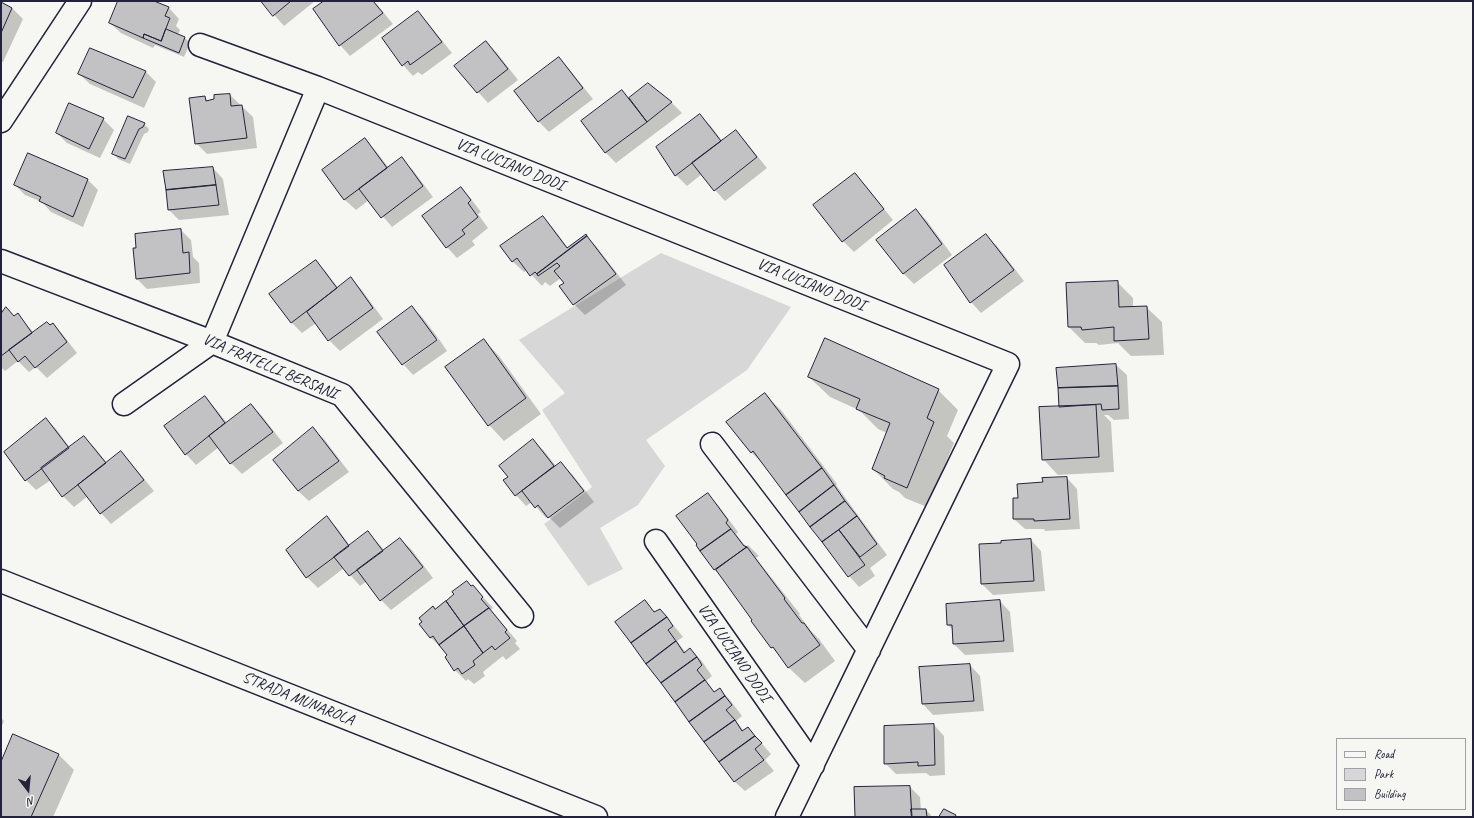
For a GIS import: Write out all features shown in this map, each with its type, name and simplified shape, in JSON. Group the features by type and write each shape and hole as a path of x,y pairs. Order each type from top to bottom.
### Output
{"street":[{"path":"1,121 80,1"},
{"name":"VIA LUCIANO DODI","path":"200,46 318,88 1008,364 787,817"},
{"path":"124,404 212,342 318,88"},
{"name":"VIA FRATELLI BERSANI","path":"1,262 212,342 342,395 522,616"},
{"path":"712,444 869,650"},
{"name":"VIA LUCIANO DODI","path":"656,541 813,765"},
{"name":"STRADA MUNAROLA","path":"1,581 596,817"}],"green space":[{"path":"661,253 791,307 747,370 646,440 665,466 638,505 600,528 623,569 588,586 544,524 592,487 542,410 565,393 519,340"}],"building":[{"path":"118,1 154,1 169,7 165,16 170,18 161,41 144,34 143,38 109,23"},
{"path":"261,1 291,1 273,16"},
{"path":"324,1 373,1 383,13 339,46 313,9"},
{"path":"1,2 12,8 1,33"},
{"path":"418,11 442,42 410,65 408,61 402,66 382,38"},
{"path":"166,29 185,37 179,53 143,38 144,34 161,41"},
{"path":"486,41 508,69 477,93 454,66"},
{"path":"90,48 146,71 133,98 78,74"},
{"path":"559,57 583,88 538,122 514,91"},
{"path":"648,83 672,102 647,122 629,98"},
{"path":"622,90 647,122 605,153 581,121"},
{"path":"230,94 231,106 242,105 247,138 195,144 189,98 205,96 206,101 214,99 214,95"},
{"path":"69,103 104,118 89,149 56,133"},
{"path":"700,114 721,141 675,176 656,147"},
{"path":"128,116 145,123 143,127 139,129 125,159 112,154"},
{"path":"736,130 757,157 714,191 692,163"},
{"path":"365,138 387,168 344,200 322,170"},
{"path":"28,153 88,179 73,217 39,201 41,197 14,185"},
{"path":"402,157 423,186 381,218 359,189"},
{"path":"213,167 216,185 166,190 163,171"},
{"path":"855,173 884,209 842,242 813,205"},
{"path":"216,185 219,205 168,210 166,190"},
{"path":"461,187 471,200 468,203 478,217 462,230 465,234 446,248 422,216"},
{"path":"916,209 942,244 903,274 876,240"},
{"path":"543,216 567,248 586,234 587,236 537,274 535,272 530,276 517,258 512,262 500,246"},
{"path":"181,229 183,253 189,252 190,273 136,279 133,248 136,248 135,234"},
{"path":"986,234 1014,270 970,303 944,265"},
{"path":"587,236 616,274 573,305 559,286 564,283 554,271 560,266 557,263 538,276 537,274"},
{"path":"316,260 337,288 291,323 269,294"},
{"path":"351,277 373,308 328,341 307,312"},
{"path":"1118,281 1119,307 1147,306 1149,339 1114,341 1114,327 1082,330 1081,327 1068,327 1066,283"},
{"path":"412,306 437,340 402,365 377,332"},
{"path":"6,307 14,316 18,313 32,333 1,356 1,314"},
{"path":"47,322 50,325 53,323 67,342 35,368 25,356 18,362 9,350"},
{"path":"825,338 939,389 927,418 934,422 907,488 884,478 885,476 872,469 890,423 856,409 860,399 808,377"},
{"path":"484,339 526,398 488,426 445,367"},
{"path":"1116,364 1118,386 1058,388 1056,368"},
{"path":"1118,386 1119,409 1102,410 1101,404 1059,407 1058,388"},
{"path":"765,393 822,468 786,495 753,451 751,453 726,422"},
{"path":"205,396 225,423 185,455 164,426"},
{"path":"251,404 273,432 230,464 209,436"},
{"path":"1096,405 1099,457 1042,460 1039,407"},
{"path":"46,418 69,448 25,481 4,452"},
{"path":"313,427 339,461 298,491 273,460"},
{"path":"84,436 106,463 62,497 41,468"},
{"path":"533,439 554,466 515,496 503,480 508,477 499,466"},
{"path":"121,451 144,480 100,514 78,485"},
{"path":"561,462 584,491 548,518 538,505 535,508 522,491"},
{"path":"822,468 834,485 799,512 786,495"},
{"path":"1067,477 1070,519 1034,521 1034,519 1013,519 1013,498 1018,498 1017,484 1043,482 1042,478"},
{"path":"834,485 845,501 810,527 799,512"},
{"path":"708,493 728,520 726,523 731,529 700,551 696,545 697,544 676,516"},
{"path":"845,501 857,516 822,542 810,527"},
{"path":"327,516 349,546 306,578 286,550"},
{"path":"857,516 877,544 860,557 839,530"},
{"path":"731,529 744,546 747,547 714,570 700,551"},
{"path":"839,530 865,565 848,577 822,542"},
{"path":"368,531 383,551 349,576 334,557"},
{"path":"400,538 423,567 380,601 357,570"},
{"path":"1031,539 1034,581 981,584 979,544"},
{"path":"747,547 785,598 784,599 820,645 788,668 773,647 771,648 751,621 752,620 716,570"},
{"path":"467,581 471,586 473,585 483,597 481,599 489,608 464,626 446,601 454,594 452,592"},
{"path":"645,600 654,612 660,609 667,617 631,643 615,622"},
{"path":"1000,600 1004,641 953,644 952,625 947,625 946,604"},
{"path":"446,601 464,626 439,645 433,636 430,638 419,624 422,622 419,618 433,606 435,609"},
{"path":"489,608 507,630 505,632 510,638 495,650 492,646 483,653 464,626"},
{"path":"667,617 673,626 668,630 676,641 646,664 631,643"},
{"path":"464,626 483,653 473,661 475,665 462,674 458,668 454,671 445,657 447,655 439,645"},
{"path":"676,641 684,653 690,648 697,657 661,683 646,664"},
{"path":"697,657 702,665 697,670 705,680 675,702 661,683"},
{"path":"970,664 974,701 922,704 919,667"},
{"path":"705,680 714,692 720,688 725,696 689,722 675,702"},
{"path":"725,696 732,705 726,710 735,720 704,742 689,722"},
{"path":"735,720 742,731 748,727 755,736 719,762 704,742"},
{"path":"934,724 935,765 918,766 918,762 884,764 884,726"},
{"path":"13,734 59,754 31,817 1,817 1,762"},
{"path":"755,736 762,743 755,749 764,760 734,782 719,762"},
{"path":"910,786 912,817 855,817 854,787"},
{"path":"911,809 926,809 927,817 912,817"},
{"path":"944,809 956,815 955,817 939,817"}]}
